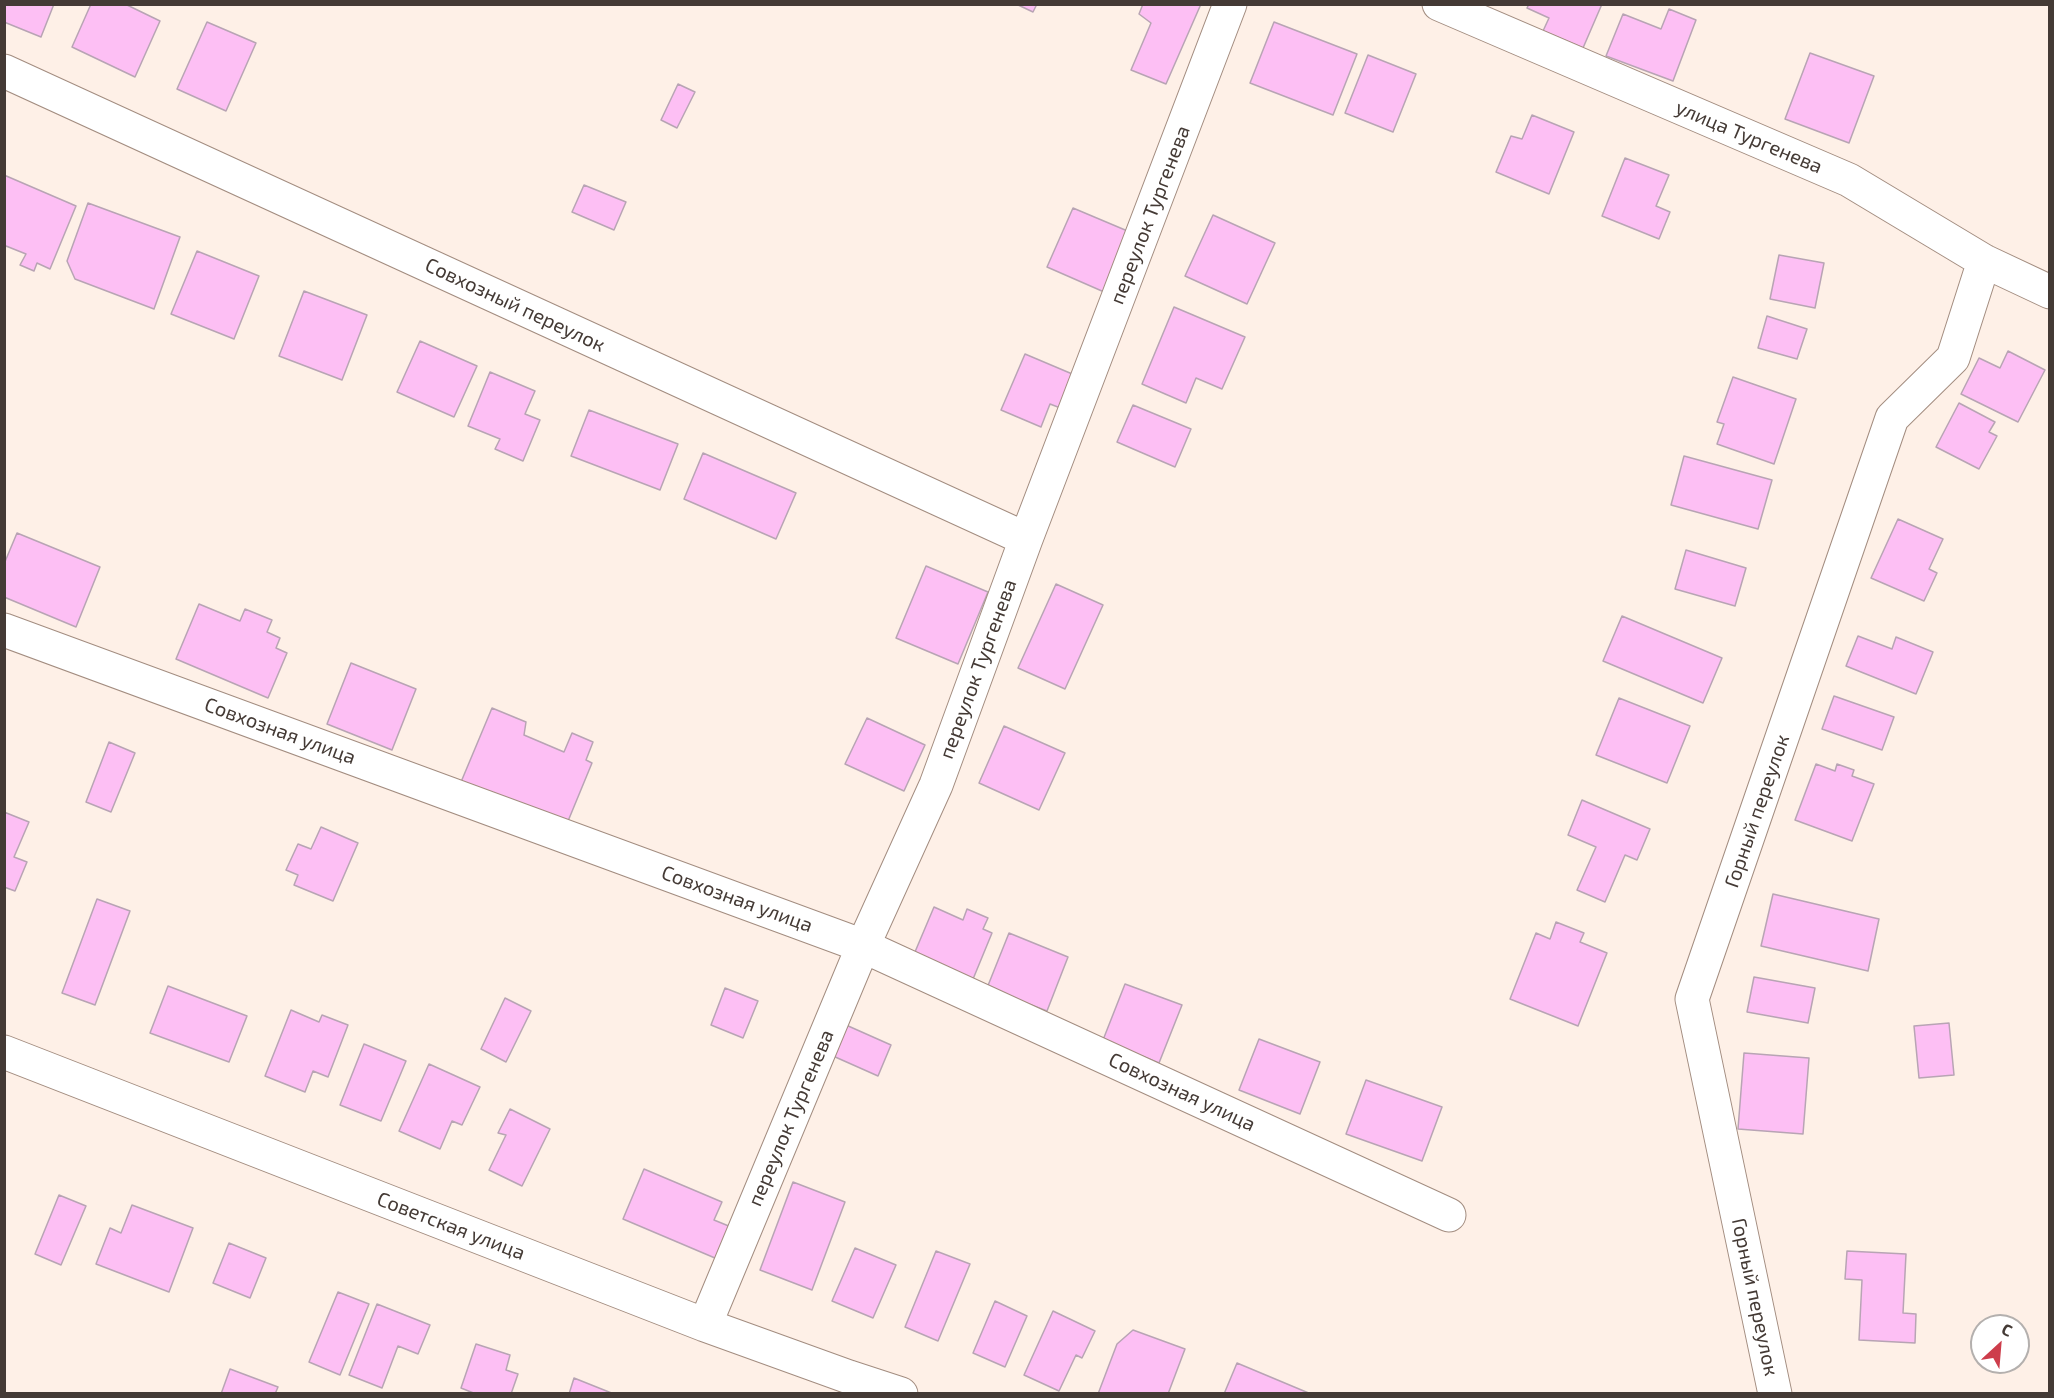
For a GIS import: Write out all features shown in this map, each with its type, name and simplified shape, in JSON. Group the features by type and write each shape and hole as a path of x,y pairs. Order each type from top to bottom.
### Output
{"street":[{"name":"переулок Тургенева","path":"705,1325 863,946 936,785 1026,539 1230,4"},
{"name":"улица Тургенева","path":"1438,4 1849,180 1984,261 2049,292"},
{"name":"Совхозный переулок","path":"4,71 1026,539"},
{"name":"Горный переулок","path":"1775,1394 1692,999 1892,418 1953,357 1984,261"},
{"name":"Совхозная улица","path":"4,630 863,946 1449,1215"},
{"name":"Советская улица","path":"4,1052 705,1325 845,1385 901,1394"}],"building":[{"path":"4,4 54,4 41,37 4,22"},
{"path":"91,4 125,4 160,21 135,77 72,47"},
{"path":"1016,4 1037,4 1033,12"},
{"path":"1143,4 1201,4 1166,84 1131,70 1151,23 1139,14"},
{"path":"1529,4 1602,4 1583,48 1543,31 1549,18 1527,8"},
{"path":"1669,9 1696,20 1673,81 1606,56 1623,14 1661,29"},
{"path":"207,22 256,43 226,111 177,89"},
{"path":"1274,22 1357,54 1333,115 1250,83"},
{"path":"1810,53 1874,76 1849,143 1785,119"},
{"path":"1368,55 1416,74 1393,132 1345,113"},
{"path":"678,84 695,92 677,128 661,120"},
{"path":"1532,115 1574,132 1549,194 1496,172 1511,136 1522,139"},
{"path":"1625,158 1669,175 1656,206 1670,212 1659,239 1602,216"},
{"path":"4,175 76,206 50,269 37,263 34,271 20,265 26,254 6,246 4,250"},
{"path":"584,185 626,202 614,230 572,212"},
{"path":"88,203 180,237 154,309 75,279 67,261"},
{"path":"1073,208 1137,235 1111,295 1047,267"},
{"path":"1213,215 1275,243 1247,304 1185,276"},
{"path":"197,251 259,276 234,339 171,314"},
{"path":"1779,255 1824,263 1815,308 1770,299"},
{"path":"304,291 367,315 342,380 279,356"},
{"path":"1174,307 1245,337 1222,389 1196,378 1186,403 1142,384"},
{"path":"1767,316 1807,329 1797,359 1758,348"},
{"path":"420,341 477,366 454,417 397,392"},
{"path":"2008,351 2045,370 2018,422 1961,394 1979,358 2000,368"},
{"path":"1025,354 1077,376 1063,409 1050,404 1041,427 1001,410"},
{"path":"490,372 535,391 525,414 540,420 523,461 495,449 500,439 468,426"},
{"path":"1733,377 1796,399 1774,464 1717,444 1724,424 1717,422"},
{"path":"1959,403 1995,422 1989,432 1997,436 1979,469 1936,447"},
{"path":"1133,405 1191,429 1175,467 1117,442"},
{"path":"589,410 678,444 660,490 571,456"},
{"path":"703,453 796,493 776,539 684,499"},
{"path":"1684,456 1772,480 1758,529 1671,505"},
{"path":"1898,519 1943,539 1929,569 1937,573 1924,601 1871,578"},
{"path":"17,533 100,567 76,627 4,597 4,564"},
{"path":"1686,550 1746,568 1735,606 1675,589"},
{"path":"926,566 988,592 958,664 896,638"},
{"path":"1056,584 1103,605 1065,689 1018,668"},
{"path":"199,604 240,621 245,609 272,620 267,632 280,638 276,648 287,653 268,698 176,659"},
{"path":"1622,616 1722,658 1703,703 1603,661"},
{"path":"1858,636 1892,649 1896,637 1933,652 1916,694 1846,666"},
{"path":"351,663 416,689 392,750 327,724"},
{"path":"1834,696 1894,717 1882,750 1822,729"},
{"path":"1619,698 1690,726 1667,783 1596,755"},
{"path":"492,708 526,722 524,735 564,752 572,733 593,742 586,760 592,763 566,826 461,782"},
{"path":"867,718 925,745 904,791 845,764"},
{"path":"1004,726 1065,753 1039,810 979,783"},
{"path":"109,742 135,753 111,812 86,802"},
{"path":"1816,764 1835,771 1837,764 1854,770 1852,776 1874,784 1852,841 1795,820"},
{"path":"1582,800 1650,829 1637,860 1625,855 1605,902 1577,890 1596,847 1568,835"},
{"path":"4,812 29,822 14,857 27,862 15,891 4,887"},
{"path":"321,827 358,843 333,901 294,885 298,875 286,870 298,844 311,849"},
{"path":"1773,894 1879,919 1868,971 1761,946"},
{"path":"97,899 130,911 95,1005 62,993"},
{"path":"934,907 963,920 967,909 988,918 983,929 992,933 971,984 912,959"},
{"path":"1556,922 1584,933 1580,942 1607,953 1578,1026 1510,999 1536,933 1550,939"},
{"path":"1009,933 1068,957 1047,1011 987,988"},
{"path":"1754,977 1815,988 1808,1023 1747,1012"},
{"path":"1125,984 1182,1005 1159,1063 1103,1040"},
{"path":"168,986 247,1016 229,1062 150,1033"},
{"path":"725,988 758,1001 743,1038 711,1025"},
{"path":"505,998 531,1011 506,1062 481,1049"},
{"path":"291,1010 319,1022 322,1015 348,1025 328,1077 313,1071 305,1092 265,1076"},
{"path":"1949,1023 1954,1075 1919,1078 1914,1026"},
{"path":"846,1025 891,1045 878,1076 833,1056"},
{"path":"1259,1039 1320,1062 1300,1114 1239,1090"},
{"path":"364,1044 406,1061 381,1121 340,1105"},
{"path":"1744,1053 1809,1058 1803,1134 1738,1129"},
{"path":"429,1064 480,1087 462,1125 452,1121 440,1149 399,1131"},
{"path":"1366,1080 1442,1107 1422,1161 1346,1134"},
{"path":"510,1109 550,1129 522,1186 489,1170 506,1135 498,1133"},
{"path":"644,1169 722,1202 714,1220 736,1229 722,1261 623,1219"},
{"path":"793,1182 845,1202 812,1290 760,1270"},
{"path":"59,1195 86,1206 61,1265 35,1254"},
{"path":"132,1205 193,1228 169,1292 96,1264 110,1228 121,1233"},
{"path":"229,1243 266,1258 250,1298 213,1283"},
{"path":"855,1248 896,1265 873,1318 832,1301"},
{"path":"936,1251 970,1264 938,1341 905,1327"},
{"path":"1847,1251 1906,1254 1903,1313 1916,1314 1915,1343 1859,1340 1862,1280 1845,1279"},
{"path":"338,1292 369,1304 340,1375 309,1362"},
{"path":"995,1301 1027,1316 1005,1367 973,1353"},
{"path":"377,1304 430,1325 418,1354 398,1346 382,1388 349,1375"},
{"path":"1053,1311 1095,1331 1082,1358 1076,1355 1059,1391 1024,1375"},
{"path":"1133,1330 1185,1349 1168,1394 1098,1394 1117,1344"},
{"path":"476,1344 510,1355 506,1370 518,1374 511,1394 476,1394 461,1388"},
{"path":"1237,1363 1311,1394 1224,1394"},
{"path":"230,1369 278,1387 275,1394 221,1394"},
{"path":"574,1378 614,1394 569,1394"}]}
